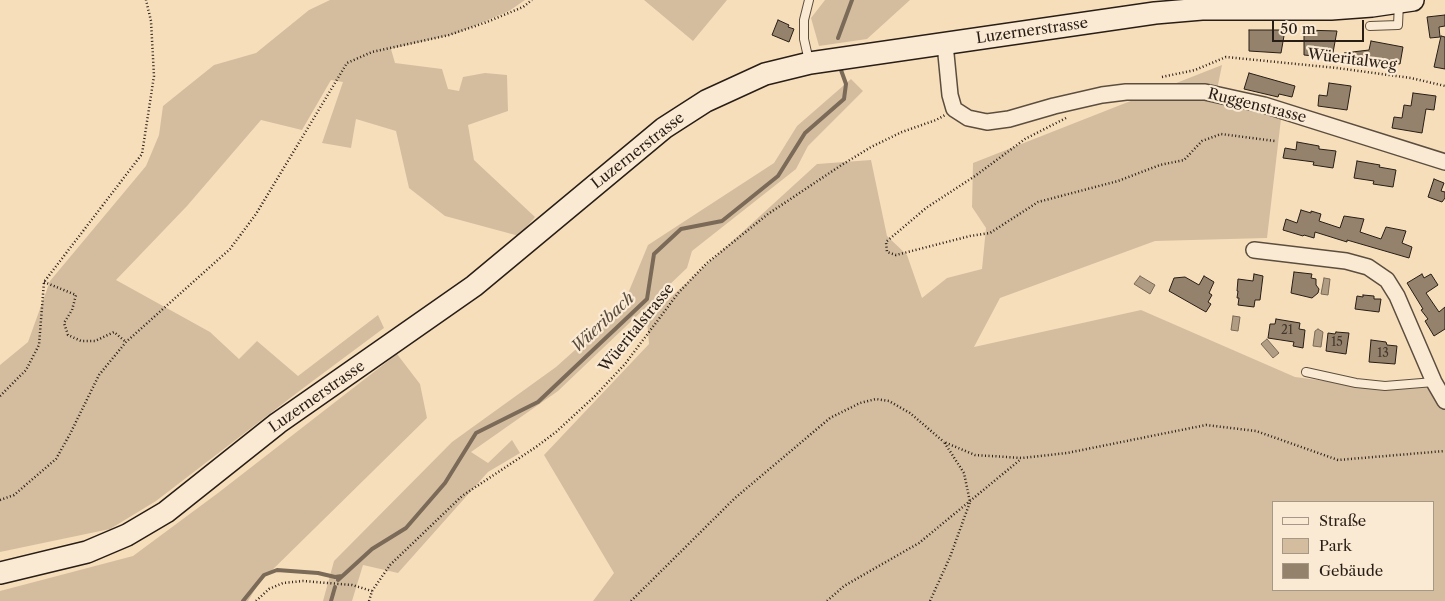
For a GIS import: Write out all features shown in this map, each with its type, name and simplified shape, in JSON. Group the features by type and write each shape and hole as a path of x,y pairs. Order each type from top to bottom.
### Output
{"main road":[{"name":"Luzernerstrasse","path":"0,573 87,552 127,535 166,512 278,423 474,286 664,128 706,101 765,74 810,62 1155,14 1202,9 1248,8 1332,13 1406,2"}],"street":[{"path":"945,44 950,96 954,109"},
{"name":"Ruggenstrasse","path":"954,109 968,118 987,122 1009,119 1081,100 1126,92 1205,92 1264,105 1445,162"},
{"path":"1254,250 1346,260 1368,268 1387,280 1397,296 1434,382 1445,401"}],"lane":[{"path":"809,0 804,20 804,39 810,62"},
{"path":"1370,26 1398,25 1406,2"},
{"path":"1306,372 1356,383 1385,386 1434,382"}],"path":[{"path":"0,396 26,370 39,345 44,282 142,154 154,76 152,21 146,0"},
{"path":"0,500 14,495 56,459 99,375 126,342 230,249 256,214 347,63 372,52 459,31 523,7 532,0"},
{"name":"Wüeritalweg","path":"1158,78 1196,70 1226,57 1337,68 1411,78 1445,86"},
{"path":"1081,100 1070,116 1025,139 975,176 926,208 886,242 887,252 896,255 970,236 990,233 1038,202 1118,181 1160,165 1184,160 1202,141 1221,134 1275,141"},
{"name":"Wüeritalstrasse","path":"369,601 372,591 390,566 462,496 556,432 594,397 630,358 679,292 707,263 768,214 840,166 902,132 936,120 954,109"},
{"path":"44,282 76,295 72,310 64,323 68,335 81,341 95,341 114,332 126,342"},
{"path":"631,601 734,498 830,418 860,403 876,399 889,401 910,413 944,442 964,473 970,502 950,557 930,601"},
{"path":"944,442 975,455 1022,458 1066,453 1206,425 1256,431 1338,460 1445,451"},
{"path":"828,601 844,586 918,543 1022,458"},
{"path":"256,601 269,589 283,583 303,581 352,585 372,591"}],"green space":[{"path":"330,0 525,0 509,11 455,34 391,49 395,63 442,69 448,89 459,91 463,77 485,73 507,75 508,111 468,125 474,160 535,217 519,236 445,216 409,188 396,131 356,119 351,148 322,143 343,82 331,80 302,130 261,120 187,206 116,280 210,332 239,359 257,341 298,376 378,315 384,328 156,501 110,529 0,552 0,365 28,342 50,281 146,166 159,135 163,106 214,65 256,53 309,10"},
{"path":"644,0 727,0 693,41"},
{"path":"825,0 910,0 867,39 819,46 811,18"},
{"path":"1222,65 1215,100 1281,119 1267,238 1155,241 1000,298 974,347 1141,310 1295,377 1387,389 1445,385 1445,601 593,601 614,573 544,455 649,344 647,319 817,164 871,160 887,236 907,255 922,298 947,278 982,269 986,228 972,207 973,163"},
{"path":"851,79 863,91 808,146 796,169 692,251 687,268 558,391 471,452 488,463 512,440 520,453 488,472 398,573 363,565 352,601 323,601 334,561 452,442 556,367 622,308 648,245 774,163 797,126"},
{"path":"397,354 420,384 427,418 259,583 248,601 0,601 0,591 133,556 218,493"}],"shaded area":[{"path":"1140,276 1155,285 1150,294 1134,284"},
{"path":"1324,278 1330,279 1328,295 1321,294"},
{"path":"1233,316 1240,317 1238,331 1231,330"},
{"path":"1318,329 1323,332 1321,347 1313,346 1315,331"},
{"path":"1267,339 1279,353 1273,358 1261,344"}],"building":[{"path":"1445,15 1445,26 1439,27 1440,37 1430,38 1427,17"},
{"path":"778,20 794,29 789,42 772,35"},
{"path":"1249,30 1285,30 1281,53 1249,51"},
{"path":"1304,30 1337,31 1332,58 1304,55"},
{"path":"1441,36 1445,37 1445,69 1434,67"},
{"path":"1371,41 1403,47 1400,64 1344,56 1344,53 1369,50"},
{"path":"1249,73 1295,86 1292,97 1279,94 1278,97 1244,89"},
{"path":"1329,83 1351,86 1347,110 1318,106 1319,95 1327,96"},
{"path":"1413,93 1436,96 1434,110 1426,109 1422,133 1392,128 1394,117 1402,118 1404,105 1411,106"},
{"path":"1297,142 1319,146 1319,149 1336,151 1333,168 1313,165 1314,162 1283,158 1285,148 1296,150"},
{"path":"1357,161 1396,170 1393,187 1373,184 1374,181 1354,178"},
{"path":"1434,179 1444,183 1441,191 1445,192 1445,198 1442,202 1428,197"},
{"path":"1301,210 1321,214 1319,221 1340,228 1344,216 1364,219 1360,232 1381,239 1386,227 1406,231 1402,243 1412,247 1409,258 1315,232 1314,238 1283,230 1286,219 1297,223"},
{"path":"1294,272 1312,274 1311,278 1316,279 1316,285 1319,289 1318,293 1312,298 1291,293"},
{"path":"1254,274 1263,276 1260,300 1255,300 1254,307 1238,305 1238,279 1253,281"},
{"path":"1422,274 1424,278 1431,274 1438,285 1426,293 1439,312 1445,307 1445,329 1434,336 1425,321 1428,319 1421,310 1423,309 1407,283"},
{"path":"1204,276 1214,282 1209,293 1212,295 1208,302 1211,304 1206,312 1169,291 1174,278 1185,277 1199,285"},
{"path":"1363,295 1374,296 1374,299 1381,299 1379,312 1355,309 1357,296 1363,297"},
{"path":"1276,319 1300,323 1299,329 1305,330 1303,348 1293,346 1294,342 1268,338 1270,324 1275,324"},
{"path":"1336,332 1349,333 1346,354 1326,351 1328,333 1335,334"},
{"path":"1371,340 1397,346 1395,364 1369,362"}],"waterway":[{"name":"Wüeribach","path":"838,38 852,0"},
{"name":"Wüeribach","path":"338,580 372,549 406,528 445,483 476,433 538,402 647,299 654,254 681,229 722,221 778,176 805,133 844,99 846,84 841,70"},
{"path":"243,601 264,575 277,570 318,573 335,577 342,576"},
{"name":"Wüeribach","path":"331,601 335,587"}]}
